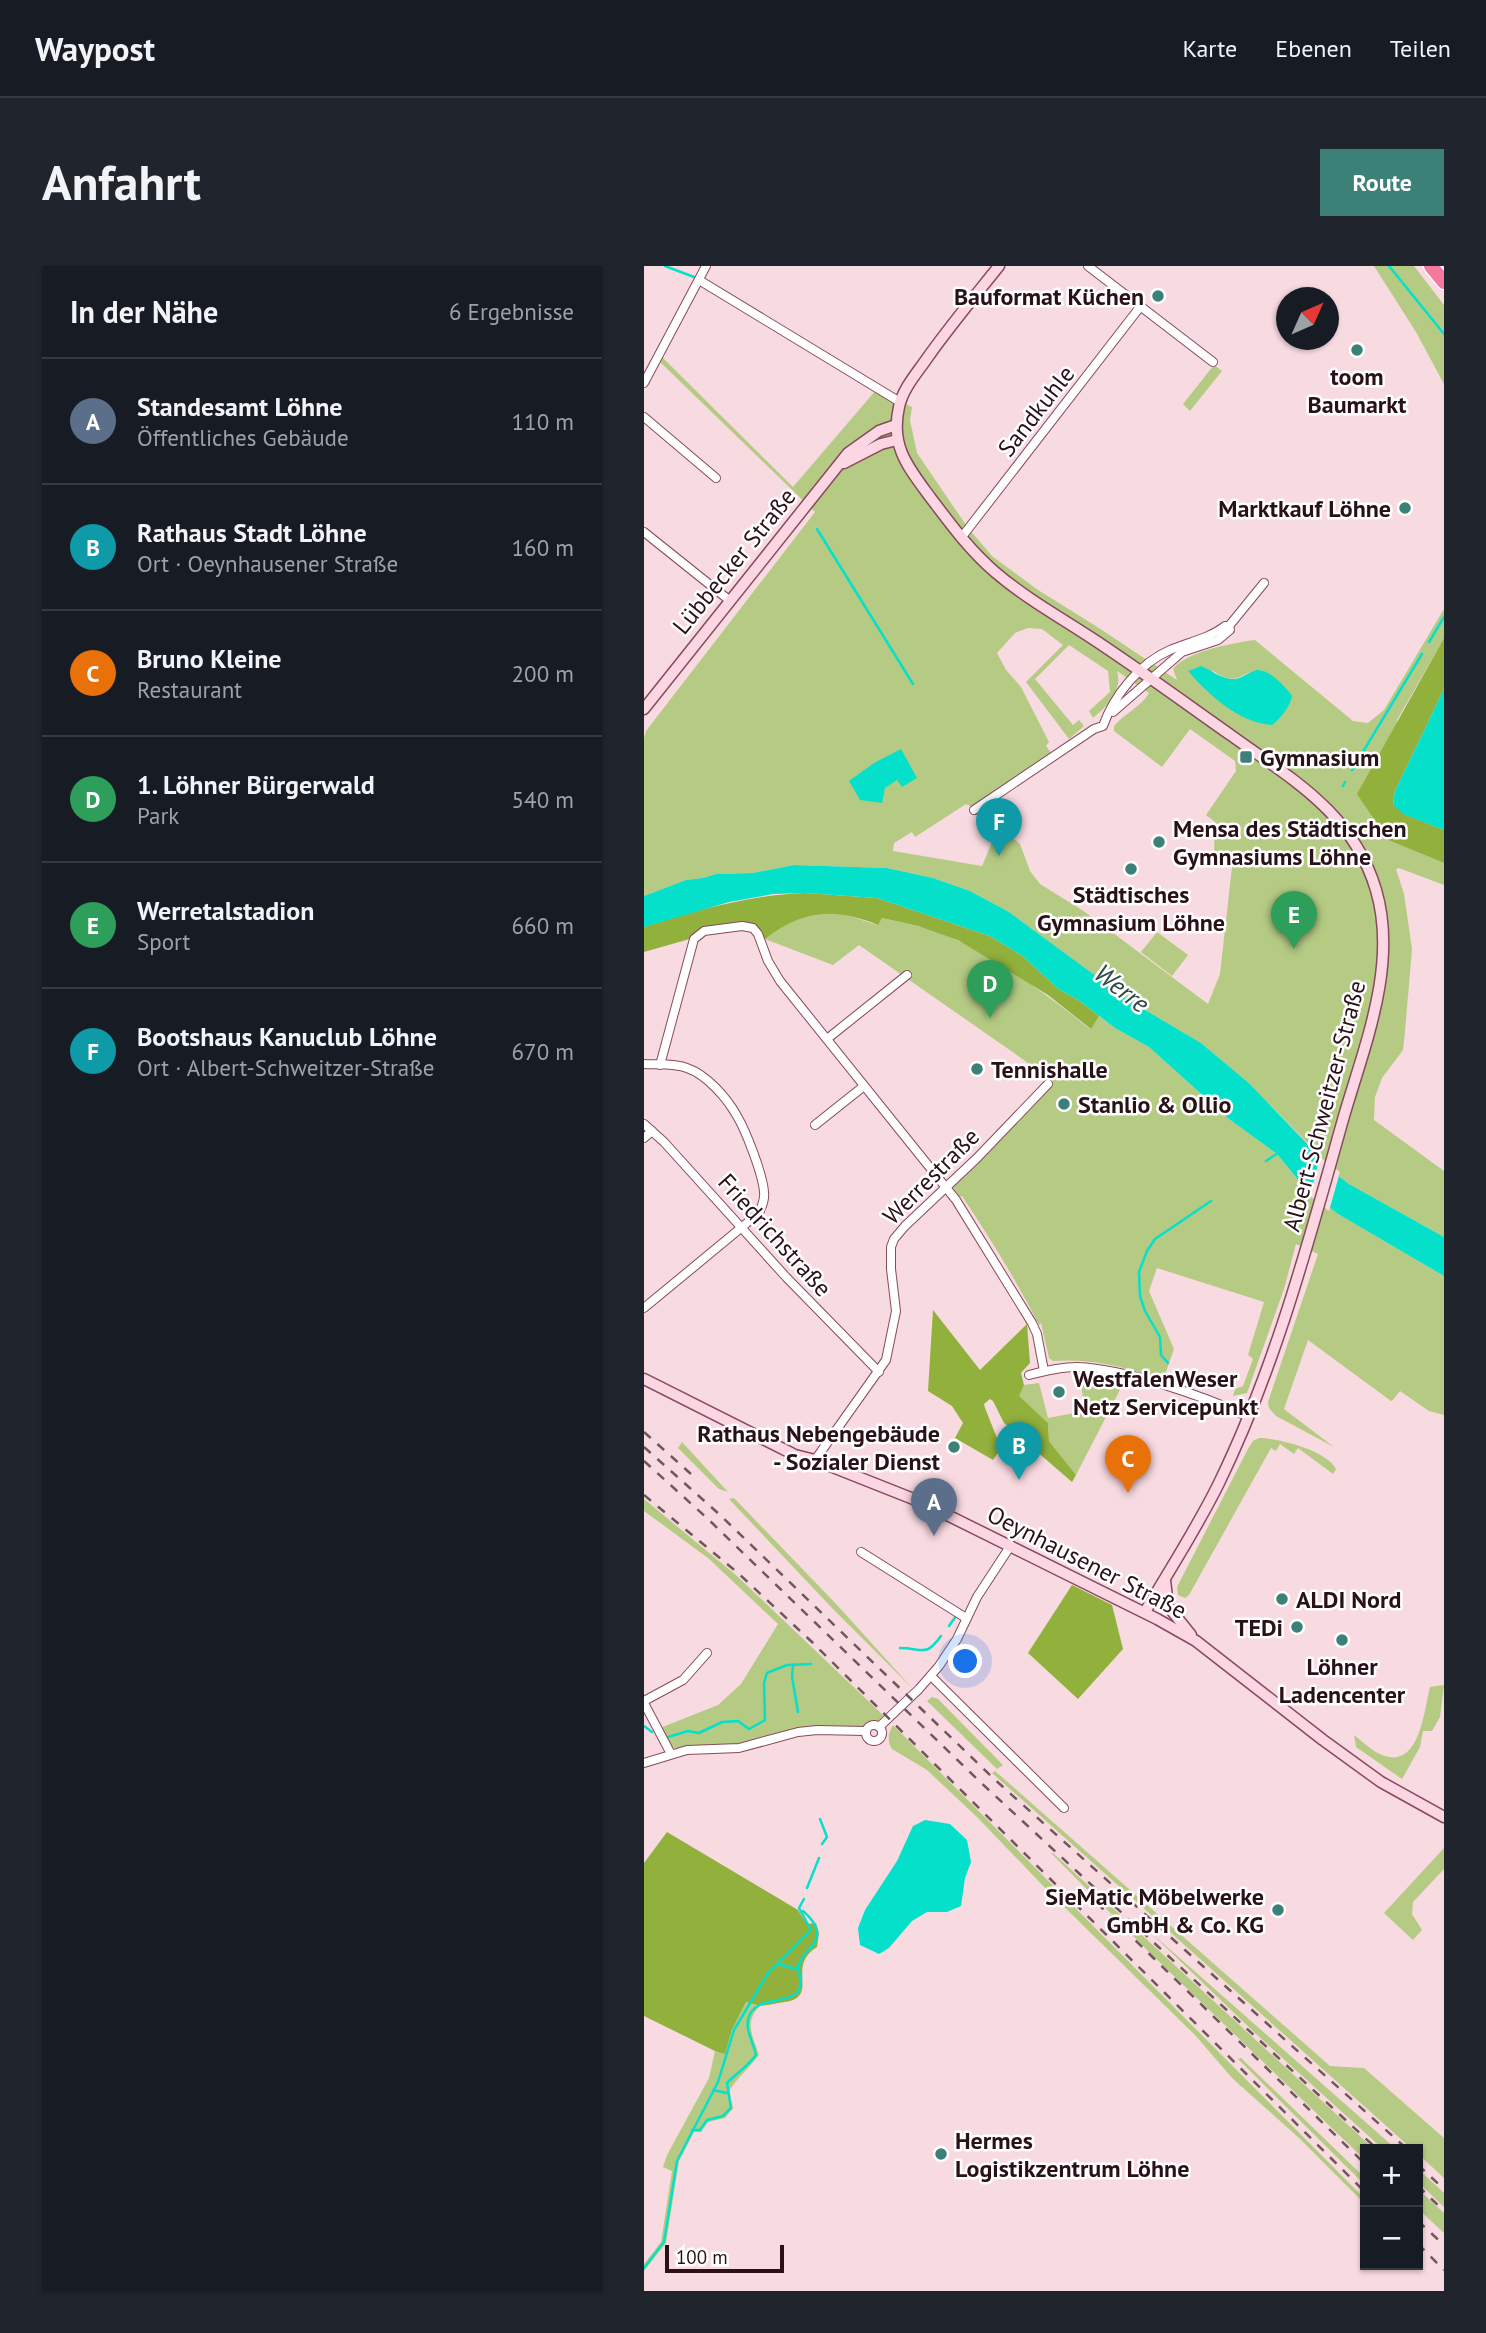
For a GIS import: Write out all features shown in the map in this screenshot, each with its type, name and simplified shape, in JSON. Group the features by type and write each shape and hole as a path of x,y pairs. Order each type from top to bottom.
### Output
{"highway":[{"path":"1432,266 1444,282"}],"main road":[{"path":"897,440 896,425 900,402 915,374 999,266"},
{"name":"Lübbecker Straße","path":"644,709 848,453 879,431 896,425"},
{"name":"Albert-Schweitzer-Straße","path":"897,440 908,467 961,538 992,570 1153,679 1314,795 1340,822 1355,843 1375,886 1383,932 1381,975 1367,1037 1280,1333 1249,1417 1218,1485 1145,1612"},
{"name":"Lübbecker Straße","path":"831,473 848,460 881,444 897,440"},
{"name":"Oeynhausener Straße","path":"644,1379 795,1455 815,1460 911,1497 1145,1612 1196,1641 1322,1740 1381,1782 1444,1817"},
{"path":"1165,1580 1168,1606 1196,1641"}],"street":[{"path":"644,383 706,266"},
{"path":"1088,266 1213,362"},
{"path":"699,280 900,402"},
{"name":"Sandkuhle","path":"961,538 1140,307"},
{"path":"644,417 716,478"},
{"path":"644,532 729,600"},
{"path":"1106,719 1182,652 1218,640 1230,630 1229,626 1264,583"},
{"path":"974,810 1094,729 1103,726 1128,683 1140,670 1168,651 1229,626"},
{"path":"660,1065 694,939 704,931 742,926 752,928 758,933 768,961 780,981 946,1187 1032,1323 1037,1334 1044,1371"},
{"path":"827,1039 907,975"},
{"path":"644,1064 687,1068 708,1080 738,1118 764,1191 759,1213 644,1308"},
{"name":"Werrestraße","path":"815,1460 887,1360 894,1321 895,1297 890,1257 894,1239 1048,1084"},
{"path":"815,1125 864,1086"},
{"name":"Friedrichstraße","path":"644,1124 878,1372"},
{"path":"644,1138 652,1131"},
{"path":"1029,1375 1074,1367 1125,1374 1195,1396 1249,1417"},
{"path":"879,1727 931,1676 957,1639 983,1588 1011,1545"},
{"path":"861,1552 966,1618"},
{"path":"671,1754 644,1702 683,1680 707,1653"},
{"path":"931,1676 1064,1808"},
{"path":"644,1763 687,1750 739,1748 798,1732 866,1731 873,1725 879,1727"},
{"path":"866,1731 867,1737 874,1741 881,1736 879,1727"}],"shaded area":[{"path":"1374,266 1414,266 1444,305 1444,384 1416,332"},
{"path":"662,357 793,487 876,390 912,407 910,420 917,453 968,528 992,556 1038,590 1177,680 1173,669 1189,657 1211,649 1255,640 1353,721 1368,723 1384,710 1444,609 1444,638 1397,720 1388,840 1444,863 1444,885 1396,869 1404,894 1412,949 1405,1031 1403,1050 1382,1078 1375,1097 1374,1120 1444,1171 1444,1237 1349,1184 1318,1160 1315,1151 1250,1084 1201,1043 1130,1001 1009,912 970,891 933,878 887,868 794,865 753,873 716,874 686,880 644,896 646,731 815,512 659,361","holes":["1028,628 1042,629 1063,645 1026,682 1069,739 1084,726 1079,720 1073,725 1035,679 1069,645 1108,671 1110,692 1089,711 1093,718 1109,703 1116,691 1117,671 1149,693 1114,726 1114,731 1162,767 1190,729 1235,761 1236,771 1206,815 1215,822 1214,852 1232,867 1220,974 1208,1004 1085,912 1040,884 1030,871 1020,844 1014,839 995,835 982,866 893,851 894,843 912,832 915,837 966,804 980,807 1056,759 1046,746 1049,742 1021,687 1006,670 997,653 1015,633","1212,670 1229,678 1264,671 1233,712"]},
{"path":"1214,365 1222,371 1190,411 1183,404"},
{"path":"1444,638 1444,689 1395,791 1393,804 1404,814 1444,830 1444,863 1388,840 1357,794"},
{"path":"1201,666 1231,679 1262,670 1281,684 1292,696 1291,700 1272,725 1248,719 1215,698 1188,671"},
{"path":"1444,689 1444,830 1403,814 1393,805 1395,791"},
{"path":"901,749 917,778 902,787 897,780 885,788 882,803 860,800 849,781 874,763"},
{"path":"794,865 887,868 933,878 970,891 1009,912 1130,1001 1201,1043 1250,1084 1315,1152 1318,1160 1349,1184 1444,1237 1444,1276 1338,1214 1305,1188 1277,1154 1229,1119 1149,1047 1115,1028 1077,999 1058,989 1024,957 990,936 877,898 805,893 773,894 729,902 644,927 644,896 686,880 716,874 753,873"},
{"path":"805,893 877,898 990,936 1024,957 1058,989 1099,1016 1091,1029 1048,995 958,940 918,926 882,918 878,925 847,916 819,914 792,922 765,939 759,932 744,928 700,933 693,938 644,952 644,927 723,904"},
{"path":"827,912 847,915 877,925 882,918 941,933 977,950 1011,971 1090,1029 1099,1016 1149,1047 1229,1119 1277,1154 1305,1188 1338,1214 1444,1276 1444,1415 1429,1411 1400,1391 1391,1401 1308,1340 1284,1409 1334,1447 1276,1416 1269,1408 1268,1402 1318,1254 1296,1244 1284,1289 1247,1393 1233,1396 1235,1389 1243,1386 1253,1359 1248,1355 1264,1302 1157,1268 1149,1291 1174,1349 1163,1380 1109,1364 1053,1361 1049,1358 1041,1323 1039,1325 1012,1275 962,1196 960,1197 952,1186 1051,1084 1024,1060 859,945 833,965 765,939 794,921"},
{"path":"1157,932 1188,955 1172,976 1141,952"},
{"path":"933,1310 980,1370 1027,1324 1030,1363 1021,1373 1024,1385 1019,1396 1048,1423 1049,1441 1076,1475 1072,1482 1004,1423 990,1399 984,1404 1001,1448 993,1460 955,1438 963,1423 952,1406 928,1391"},
{"path":"1080,1378 1123,1384 1076,1475 1049,1441 1048,1423 1018,1396 1024,1385 1039,1383 1048,1418 1085,1411"},
{"path":"1259,1438 1278,1440 1313,1451 1331,1462 1336,1469 1333,1474 1298,1448 1294,1454 1280,1444 1276,1451 1271,1448 1189,1595 1185,1598 1178,1595 1177,1587 1248,1449 1253,1441"},
{"path":"682,1442 728,1492 719,1489 678,1448"},
{"path":"734,1498 838,1606 913,1689 729,1499"},
{"path":"644,1499 737,1576 885,1717 879,1722 856,1728 799,1729 735,1746 692,1746 677,1749 670,1746 660,1728 718,1705 741,1684 778,1624 708,1558 644,1511"},
{"path":"1072,1585 1112,1605 1123,1649 1078,1699 1028,1653"},
{"path":"1444,1685 1440,1717 1432,1731 1423,1731 1420,1747 1402,1779 1356,1747 1354,1735 1382,1755 1395,1757 1405,1754 1418,1735 1430,1687"},
{"path":"932,1697 938,1699 1003,1765 997,1769 927,1701"},
{"path":"893,1725 1360,2194 1360,2199 1299,2138 1233,2079 1195,2035 1050,1893 977,1817 927,1770 892,1749 889,1743"},
{"path":"995,1771 1330,2066 1364,2068 1444,2138 1444,2178 1423,2159 1423,2144 1406,2144 992,1773"},
{"path":"925,1820 950,1824 967,1840 971,1862 965,1878 961,1906 947,1912 927,1912 912,1921 889,1948 879,1954 860,1945 858,1928 865,1910 897,1861 913,1826"},
{"path":"667,1832 798,1910 807,1924 816,1923 819,1933 817,1947 804,1961 800,1995 791,2001 769,2005 746,2002 732,2030 725,2054 644,2016 644,1863"},
{"path":"1444,1848 1444,1869 1413,1902 1412,1914 1422,1930 1413,1940 1384,1913"},
{"path":"1051,1853 1369,2144 1360,2144 1360,2155 1148,1951"},
{"path":"1149,1931 1390,2144 1377,2144 1256,2034"},
{"path":"746,2002 759,2007 751,2024 759,2055 729,2091 733,2108 725,2118 708,2122 701,2132 694,2132 679,2161 666,2243 644,2271 644,2264 661,2242 672,2171 663,2167 667,2155 709,2078 715,2051 725,2053 732,2030"},
{"path":"1241,2058 1360,2173 1360,2180 1238,2059"},
{"path":"1423,2174 1444,2193 1444,2207 1423,2187"},
{"path":"1423,2194 1444,2213 1444,2233 1423,2214"}],"pier":[{"path":"1320,1157 1340,1172 1329,1211 1310,1196"}],"waterway":[{"path":"665,266 694,277"},
{"path":"1389,266 1444,334"},
{"path":"817,529 913,684"},
{"path":"1429,642 1444,617"},
{"path":"1352,770 1422,654"},
{"path":"1343,786 1345,782"},
{"path":"1266,1161 1278,1153"},
{"path":"1168,1363 1161,1355 1160,1337 1140,1296 1139,1272 1155,1239 1211,1201"},
{"path":"1180,1375 1191,1379"},
{"path":"949,1626 956,1616"},
{"path":"900,1648 927,1649 941,1636"},
{"path":"668,1737 688,1731 699,1733 722,1722 738,1721 749,1729 765,1720 764,1683 767,1673 787,1665 811,1664"},
{"path":"793,1665 792,1677 798,1712"},
{"path":"644,1726 652,1732"},
{"path":"820,1819 827,1837 822,1844"},
{"path":"807,1888 819,1858"},
{"path":"644,2268 664,2242 677,2161 718,2082 734,2030 768,1973 811,1930 799,1908 804,1899"},
{"path":"692,2130 700,2130 707,2120 723,2116 731,2108 727,2083 756,2055 748,2029 750,2014 759,2005 789,1997 799,1989 800,1960 817,1938 817,1930 811,1918 803,1911"},
{"path":"778,1964 796,1969 799,1965"},
{"path":"713,2090 727,2093"}],"railway":[{"path":"644,1432 691,1474"},
{"path":"644,1447 719,1514 993,1778 1401,2144"},
{"path":"644,1461 708,1519 977,1779 1372,2144"},
{"path":"644,1495 738,1573 812,1642 1360,2187"},
{"path":"1097,1903 1360,2159"},
{"path":"1423,2170 1444,2189"},
{"path":"1423,2191 1444,2211"},
{"path":"1423,2226 1444,2245"},
{"path":"1423,2249 1444,2270"}],"place":[{"name":"Bauformat Küchen","path":"1158,296"},
{"name":"toom Baumarkt","path":"1357,350"},
{"name":"Marktkauf Löhne","path":"1405,508"},
{"name":"Gymnasium","path":"1246,757"},
{"name":"Mensa des Städtischen Gymnasiums Löhne","path":"1159,842"},
{"name":"Bootshaus Kanuclub Löhne","path":"999,856"},
{"name":"Städtisches Gymnasium Löhne","path":"1131,869"},
{"name":"Werretalstadion","path":"1294,949"},
{"name":"1. Löhner Bürgerwald","path":"990,1018"},
{"name":"Tennishalle","path":"977,1069"},
{"name":"Stanlio & Ollio","path":"1064,1104"},
{"name":"WestfalenWeser Netz Servicepunkt","path":"1059,1392"},
{"name":"Rathaus Nebengebäude - Sozialer Dienst","path":"954,1447"},
{"name":"Rathaus Stadt Löhne","path":"1019,1480"},
{"name":"Bruno Kleine","path":"1128,1493"},
{"name":"Standesamt Löhne","path":"934,1536"},
{"name":"ALDI Nord","path":"1282,1599"},
{"name":"TEDi","path":"1297,1627"},
{"name":"Löhner Ladencenter","path":"1342,1640"},
{"name":"SieMatic Möbelwerke GmbH & Co. KG","path":"1278,1910"},
{"name":"Hermes Logistikzentrum Löhne","path":"941,2154"}],"water label":[{"name":"Werre","path":"1122,988"}]}
